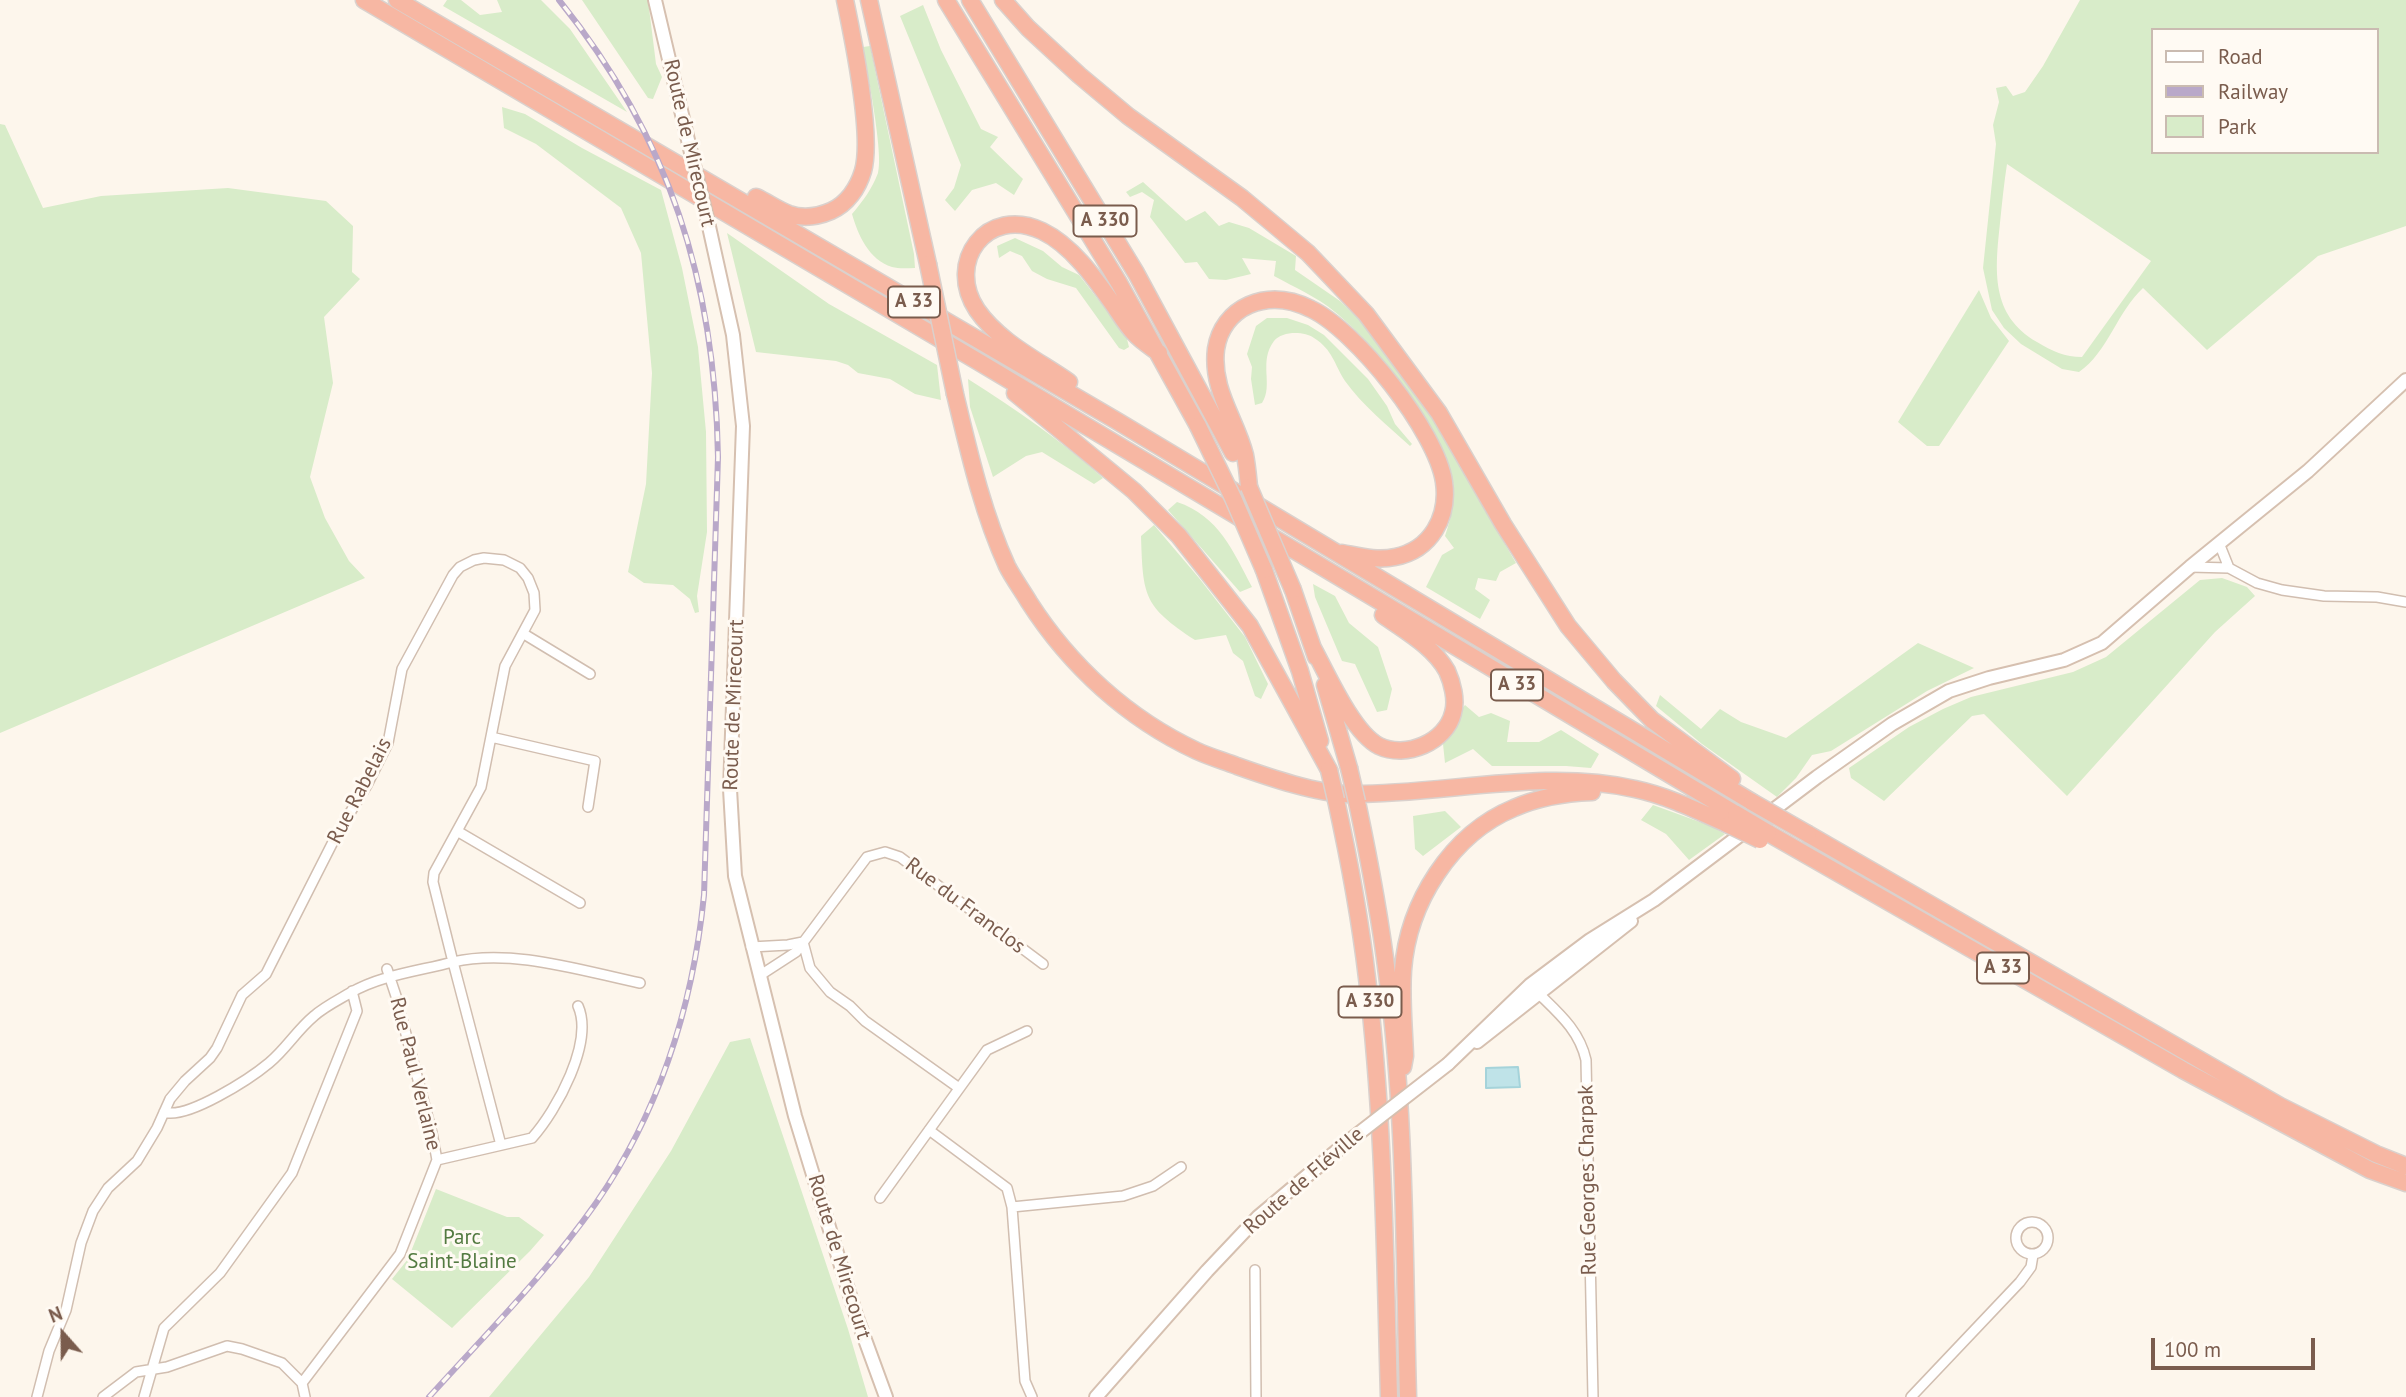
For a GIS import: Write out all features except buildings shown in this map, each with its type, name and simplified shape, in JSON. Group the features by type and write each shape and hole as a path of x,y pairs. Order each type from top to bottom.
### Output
{"highway":[{"name":"A 33","path":"364,0 1299,553 1732,820 1823,866 2272,1119 2370,1170 2406,1183"},
{"name":"A 33","path":"397,0 1117,421 1756,799 1808,834 2280,1106 2406,1166"},
{"path":"710,183 738,188 791,215 816,218 837,208 855,191 864,169 866,145 857,66 845,0"},
{"path":"869,0 955,394 980,493 1008,568 1049,633 1101,689 1144,720 1198,752 1278,780 1346,794 1399,794 1506,783 1582,782 1634,788 1732,820"},
{"name":"A 330","path":"946,0 1159,353 1198,426 1264,570 1300,671 1329,770 1358,908 1375,1049 1383,1176 1389,1397"},
{"name":"A 330","path":"970,0 1136,273 1238,451 1249,487 1293,590 1313,648 1357,802 1388,976 1398,1090 1408,1397"},
{"path":"1003,0 1028,28 1128,116 1242,198 1308,253 1366,314 1440,413 1503,524 1567,626 1652,720 1756,799"},
{"path":"1117,421 1088,395 1002,336 985,321 970,298 965,276 968,257 973,248 979,239 1000,227 1021,225 1041,231 1073,255 1133,333 1159,353"},
{"path":"1238,451 1218,385 1215,359 1222,330 1236,313 1265,299 1292,301 1311,309 1350,339 1395,391 1433,449 1444,482 1445,499 1441,521 1424,544 1396,557 1378,558 1333,551"},
{"path":"979,362 1134,491 1179,536 1250,626 1329,770"},
{"path":"1299,553 1433,651 1447,672 1454,695 1453,713 1443,732 1425,745 1404,751 1379,746 1365,734 1347,711 1313,648"},
{"path":"1398,1090 1405,1056 1403,971 1406,951 1414,918 1441,868 1471,836 1512,809 1557,795 1634,788"}],"street":[{"name":"Route de Mirecourt","path":"655,0 733,335 742,413 742,493 730,789 735,876 795,1116 856,1315 886,1397"},
{"name":"Route de Fléville","path":"1096,1397 1250,1226 1296,1184 1461,1053 1486,1025 1534,989 1606,942 1654,900 1816,777 1892,724 1935,698 1963,686 2064,660 2096,647 2308,471 2406,380"},
{"path":"2214,547 2216,566"},
{"path":"2214,547 2229,568"},
{"name":"Rue Rabelais","path":"37,1397 49,1351 66,1310 81,1243 93,1211 107,1188 136,1161 176,1091 218,1048 242,995 265,974 337,834 368,785 388,743 402,669 453,575 460,567 474,560 495,558 513,564 525,573 535,601 533,618 505,666 481,787 438,864 433,882 501,1146"},
{"path":"2190,567 2229,568 2257,583 2281,590 2323,596 2378,597 2406,602"},
{"path":"524,634 590,674"},
{"path":"491,737 595,761 587,807"},
{"path":"457,831 580,903"},
{"name":"Rue du Franclos","path":"759,976 788,959 867,858 885,852 900,857 1043,964"},
{"path":"751,947 803,942 810,968 830,992 865,1021 959,1088"},
{"path":"388,973 476,958 516,958 640,983"},
{"name":"Rue Paul Verlaine","path":"164,1112 182,1113 239,1085 271,1061 317,1013 388,973 437,1160 400,1254 302,1383"},
{"name":"Rue Georges Charpak","path":"1534,989 1579,1038 1586,1060 1593,1397"},
{"path":"144,1397 164,1328 220,1273 292,1173 357,1011 352,991"},
{"path":"437,1160 532,1138 572,1073 584,1019 578,1006"},
{"path":"880,1198 987,1050 1027,1031"},
{"path":"929,1130 1007,1188 1012,1207 1025,1381 1032,1397"},
{"path":"1012,1207 1123,1196 1153,1186 1181,1167"},
{"path":"1911,1397 2020,1282 2031,1267 2033,1255"},
{"path":"1255,1270 1256,1397"},
{"path":"103,1397 133,1374 167,1367 230,1346 282,1363 302,1383 305,1397"}],"green space":[{"path":"447,0 461,0 480,15 502,12 497,0 541,0 570,29 627,112 443,6"},
{"path":"582,0 648,0 656,64 662,77 653,99 648,98"},
{"path":"2080,0 2406,0 2406,226 2318,256 2207,350 2143,288 2126,308 2089,364 2079,372 2062,369 2021,344 2004,328 1992,310 1983,268 1996,144 1993,125 1999,102 1996,88 2006,86 2013,96 2025,92 2043,66","holes":["2007,164 2151,261 2082,357 2059,353 2037,342 2011,319 1999,290 1997,258"]},
{"path":"923,5 941,50 981,129 998,137 990,147 1023,179 1014,195 996,183 972,190 955,211 945,200 954,188 961,165 900,16"},
{"path":"870,46 915,268 892,267 877,259 861,238 852,214 878,173 877,131 863,47"},
{"path":"502,107 525,114 661,190 682,268 698,347 706,432 707,532 697,596 699,612 695,613 690,599 673,585 644,583 628,572 646,484 652,373 641,253 621,208 536,144 504,128"},
{"path":"0,124 5,125 43,208 101,196 228,188 326,201 353,226 352,272 360,279 324,317 333,383 310,477 325,518 349,561 365,578 0,733"},
{"path":"1143,182 1186,221 1205,211 1219,226 1229,222 1249,228 1296,256 1295,270 1340,301 1378,337 1413,386 1516,563 1500,572 1496,581 1478,578 1475,589 1490,600 1480,619 1426,587 1442,555 1454,548 1445,536 1450,521 1454,488 1444,453 1433,431 1403,386 1368,343 1335,312 1274,276 1276,261 1242,258 1251,274 1226,280 1209,279 1197,262 1185,263 1150,217 1154,200 1142,192 1130,197 1126,192"},
{"path":"727,233 829,304 937,365 941,400 915,394 890,379 858,373 848,365 836,361 756,352"},
{"path":"1015,238 1043,251 1062,267 1079,275 1126,335 1129,347 1124,350 1119,348 1076,288 1032,271 1022,256 1010,251 999,258 997,246"},
{"path":"1979,290 1991,318 2009,341 1939,446 1927,446 1898,422"},
{"path":"1267,318 1287,318 1308,325 1324,335 1368,379 1387,406 1395,424 1412,444 1410,446 1367,407 1345,381 1325,347 1305,334 1282,335 1274,341 1267,357 1265,396 1262,403 1255,405 1252,367 1247,354 1256,326"},
{"path":"968,379 1037,426 1103,478 1094,484 1042,452 1026,456 993,477 970,407"},
{"path":"1177,502 1204,516 1223,536 1252,587 1240,592 1168,510"},
{"path":"1154,525 1245,637 1268,684 1261,699 1255,696 1243,661 1233,653 1226,635 1195,640 1165,618 1149,598 1143,573 1141,536"},
{"path":"2222,578 2247,587 2255,596 2215,632 2067,796 1984,714 1972,716 1884,801 1851,778 1849,768 1909,727 1971,697 2073,672 2106,657 2200,580"},
{"path":"1313,584 1335,596 1349,623 1378,647 1392,689 1387,710 1377,712 1355,664 1342,661 1315,597"},
{"path":"1918,643 1974,668 1927,691 1831,751 1812,755 1796,778 1777,797 1702,744 1656,706 1660,695 1701,729 1720,709 1741,722 1786,738"},
{"path":"1465,705 1479,717 1491,713 1510,721 1507,742 1539,742 1561,730 1599,754 1591,768 1492,766 1473,749 1445,763 1443,744"},
{"path":"1653,805 1711,826 1725,834 1689,860 1666,834 1641,820"},
{"path":"1445,811 1461,827 1423,856 1415,849 1413,816"},
{"path":"750,1038 848,1329 868,1397 489,1397 589,1277 671,1151 730,1042"},
{"name":"Parc Saint-Blaine","path":"436,1189 507,1217 519,1217 544,1235 452,1328 392,1279 408,1259"}],"water":[{"path":"1518,1067 1520,1087 1486,1088 1486,1068"}],"railway":[{"path":"429,1397 516,1303 577,1229 596,1203 638,1132 670,1056 682,1017 699,936 704,895 718,457 708,331 696,272 679,215 657,159 630,105 598,52 559,0"}]}
